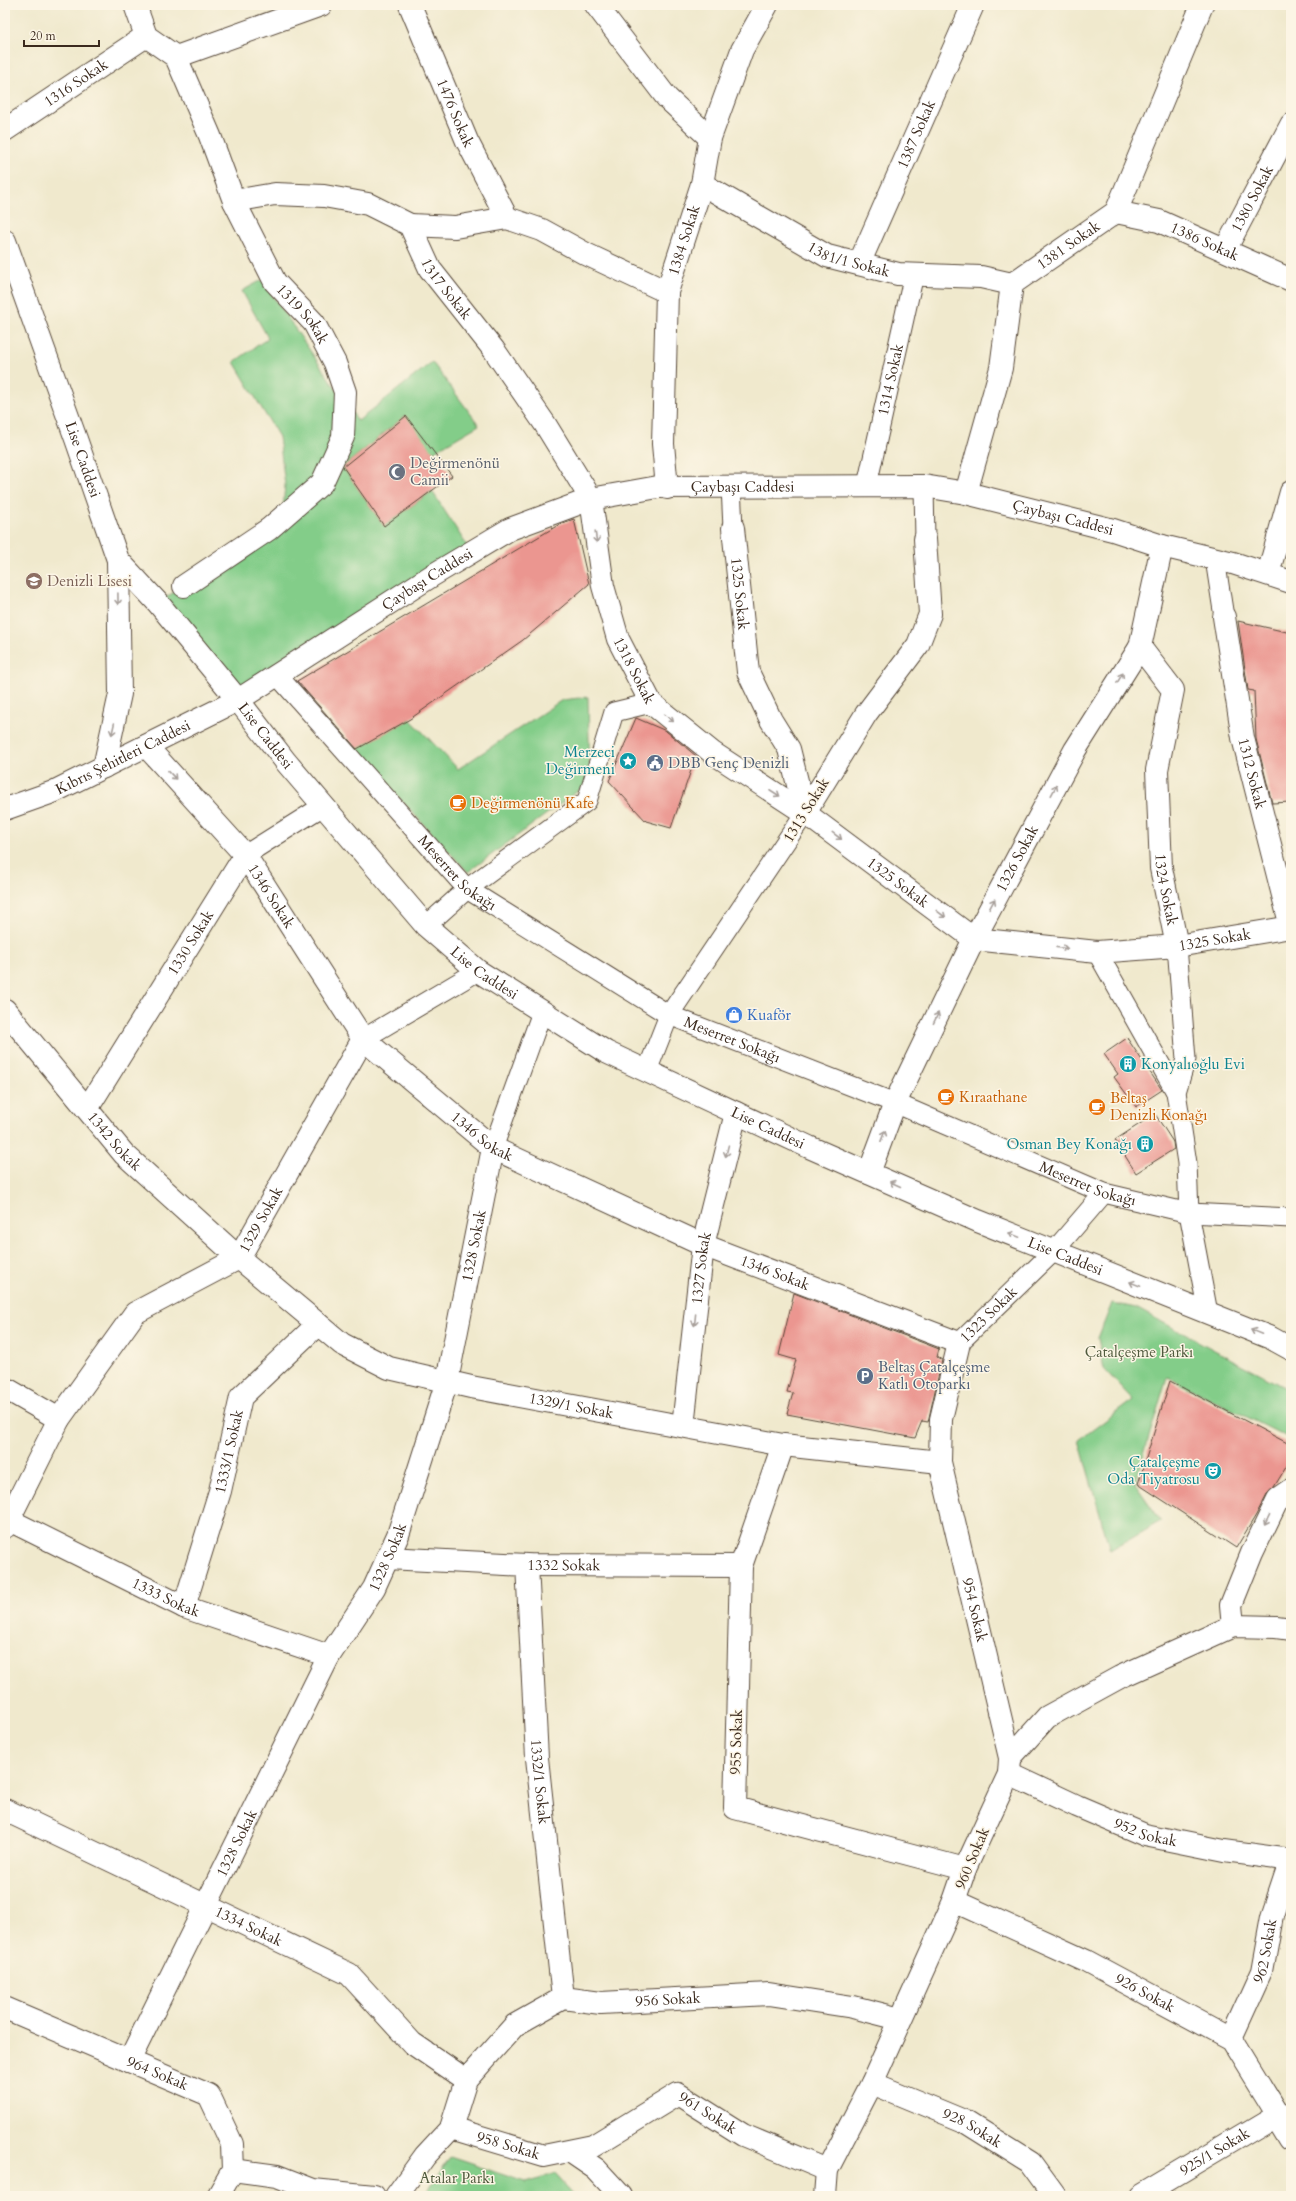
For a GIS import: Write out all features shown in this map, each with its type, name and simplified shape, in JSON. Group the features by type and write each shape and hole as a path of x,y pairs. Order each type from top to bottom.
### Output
{"street":[{"path":"135,5 146,36 176,57 321,5"},
{"name":"1476 Sokak","path":"410,5 467,141 507,218"},
{"path":"596,5 667,98 710,138"},
{"name":"1384 Sokak","path":"666,488 663,444 667,292 702,184 710,138 742,50 767,5"},
{"name":"1387 Sokak","path":"859,264 973,5"},
{"name":"1381 Sokak","path":"1012,284 1116,212 1202,5"},
{"name":"1316 Sokak","path":"5,130 146,36"},
{"name":"1319 Sokak","path":"176,57 210,136 234,201 275,282 314,323 335,363 345,392 343,437 322,483 269,529 184,586"},
{"name":"1380 Sokak","path":"1225,250 1291,125"},
{"name":"1381/1 Sokak","path":"702,184 827,256 898,274 981,277 1012,284"},
{"path":"234,201 275,194 324,196 368,204 410,225 455,227 507,218 542,230 586,254 667,292"},
{"name":"1386 Sokak","path":"1116,212 1159,221 1291,280"},
{"name":"1317 Sokak","path":"410,225 430,269 498,356 545,424 591,498"},
{"name":"Lise Caddesi","path":"5,241 118,560 158,603 238,700 286,762 426,926 478,971 606,1052 736,1113 869,1173 1054,1251 1271,1338 1291,1349"},
{"name":"1314 Sokak","path":"867,485 914,274"},
{"path":"966,492 1001,368 1012,284"},
{"name":"Çaybaşı Caddesi","path":"238,700 432,575 510,529 591,498 658,487 867,485 924,486 966,492 1113,530 1162,546 1215,559 1291,582"},
{"path":"731,486 733,528"},
{"path":"924,486 925,539"},
{"path":"1268,574 1291,492"},
{"name":"1318 Sokak","path":"591,498 603,586 618,639 651,703 713,753 805,813"},
{"name":"1325 Sokak","path":"733,528 748,672 771,720 789,749 805,813 974,939 1097,952 1177,946 1291,927"},
{"name":"1313 Sokak","path":"647,1071 669,1015 805,813 866,714 918,645 930,614 925,539"},
{"name":"1326 Sokak","path":"869,1173 895,1103 974,939 1075,750 1140,647 1162,546"},
{"path":"1215,559 1224,617"},
{"path":"104,767 120,694 118,560"},
{"name":"1312 Sokak","path":"1224,617 1243,738 1291,927"},
{"name":"1324 Sokak","path":"1140,647 1173,690 1157,770 1161,868 1177,946 1186,1059 1176,1092 1187,1163 1189,1213 1208,1313"},
{"name":"Meserret Sokağı","path":"277,675 467,889 669,1015 895,1103 1104,1192 1189,1213 1291,1218"},
{"name":"Kıbrıs Şehitleri Caddesi","path":"5,809 53,792 238,700"},
{"path":"426,926 467,889 587,801 614,712 651,703"},
{"name":"1346 Sokak","path":"146,746 245,855 363,1038 493,1148 703,1245 959,1342"},
{"name":"1330 Sokak","path":"87,1109 245,855 323,806"},
{"path":"1097,952 1176,1092"},
{"path":"363,1038 478,971"},
{"name":"1328 Sokak","path":"128,2061 207,1906 330,1656 374,1588 398,1535 447,1381 493,1148 542,1012"},
{"name":"1342 Sokak","path":"6,1014 124,1154 239,1258"},
{"name":"1329 Sokak","path":"7,1524 59,1419 136,1313 239,1258 363,1038"},
{"name":"1327 Sokak","path":"683,1426 703,1245 736,1113"},
{"name":"1323 Sokak","path":"940,1462 941,1419 959,1342 1054,1251 1104,1192"},
{"name":"1329/1 Sokak","path":"239,1258 342,1344 389,1368 447,1381 783,1445 940,1462"},
{"name":"1333/1 Sokak","path":"184,1607 220,1491 241,1397 318,1324"},
{"path":"5,1388 59,1419"},
{"name":"955 Sokak","path":"783,1445 741,1566 735,1808 965,1869"},
{"name":"954 Sokak","path":"940,1462 1010,1766"},
{"path":"1291,1490 1278,1499 1252,1553 1231,1605 1233,1626 1291,1629"},
{"name":"1333 Sokak","path":"7,1524 184,1607 330,1656"},
{"name":"1332 Sokak","path":"387,1558 527,1565 741,1566"},
{"name":"1332/1 Sokak","path":"527,1565 537,1758 563,1998"},
{"name":"960 Sokak","path":"824,2196 827,2170 872,2083 954,1901 965,1869 1010,1766 1047,1717 1120,1677 1233,1626"},
{"name":"952 Sokak","path":"1010,1766 1076,1806 1144,1835 1224,1851 1291,1859"},
{"name":"1334 Sokak","path":"5,1811 349,1974 412,2043 466,2080"},
{"name":"962 Sokak","path":"1231,2039 1262,1971 1272,1916 1291,1859"},
{"name":"926 Sokak","path":"954,1901 1086,1962 1231,2039"},
{"name":"956 Sokak","path":"563,1998 601,2003 769,1994 853,2007 900,2019"},
{"path":"396,2196 424,2156 450,2128 466,2080 515,2025 563,1998"},
{"name":"964 Sokak","path":"5,2009 209,2095 232,2144 233,2170"},
{"path":"1231,2039 1284,2117 1291,2137"},
{"name":"928 Sokak","path":"872,2083 964,2121 1031,2162 1055,2196"},
{"name":"961 Sokak","path":"571,2152 592,2146 678,2094 743,2135 827,2170"},
{"name":"925/1 Sokak","path":"1140,2196 1284,2117"},
{"name":"958 Sokak","path":"450,2128 544,2156 571,2152"},
{"path":"571,2152 596,2169 621,2196"},
{"path":"218,2196 233,2170 277,2176 313,2190 374,2196"}],"green space":[{"path":"262,280 358,421 432,362 479,425 433,452 405,416 343,467 384,526 432,491 471,552 238,700 158,603 282,518 285,485 279,437 234,362 268,338 242,291"},
{"path":"588,697 590,782 468,872 354,750 410,719 458,769 562,700"},
{"name":"Çatalçeşme Parkı","path":"1112,1303 1136,1308 1291,1391 1291,1439 1167,1377 1135,1484 1161,1521 1110,1550 1079,1440 1133,1400 1104,1369 1098,1338"},
{"name":"Atalar Parkı","path":"450,2157 525,2182 555,2174 575,2196 424,2196"}],"building":[{"name":"Değirmenönü Camii","path":"406,416 452,476 384,526 343,467"},
{"path":"574,519 589,584 523,640 410,719 357,749 297,681 560,524"},
{"path":"1238,621 1291,633 1291,802 1272,803 1256,739 1254,691 1248,690"},
{"name":"DBB Genç Denizli","path":"636,718 666,731 696,756 671,828 646,821 609,781"},
{"name":"Konyalıoğlu Evi","path":"1127,1038 1162,1090 1136,1107 1114,1077 1118,1074 1104,1054"},
{"name":"Osman Bey Konağı","path":"1155,1114 1173,1142 1174,1149 1136,1173 1115,1140"},
{"name":"Beltaş Çatalçeşme Katlı Otoparkı","path":"794,1293 939,1349 937,1357 942,1360 928,1422 922,1421 915,1438 787,1414 793,1393 787,1392 796,1360 779,1355"},
{"name":"Çatalçeşme Oda Tiyatrosu","path":"1170,1381 1291,1445 1291,1459 1274,1487 1267,1494 1236,1548 1138,1484"}],"place":[{"name":"Değirmenönü Camii","path":"397,472"},
{"name":"Denizli Lisesi","path":"34,581"},
{"name":"Merzeci Değirmeni","path":"628,761"},
{"name":"DBB Genç Denizli","path":"655,763"},
{"name":"Değirmenönü Kafe","path":"458,803"},
{"name":"Kuaför","path":"734,1015"},
{"name":"Konyalıoğlu Evi","path":"1128,1064"},
{"name":"Kıraathane","path":"946,1097"},
{"name":"Beltaş Denizli Konağı","path":"1097,1107"},
{"name":"Osman Bey Konağı","path":"1145,1144"},
{"name":"Beltaş Çatalçeşme Katlı Otoparkı","path":"865,1376"},
{"name":"Çatalçeşme Oda Tiyatrosu","path":"1213,1471"}]}
